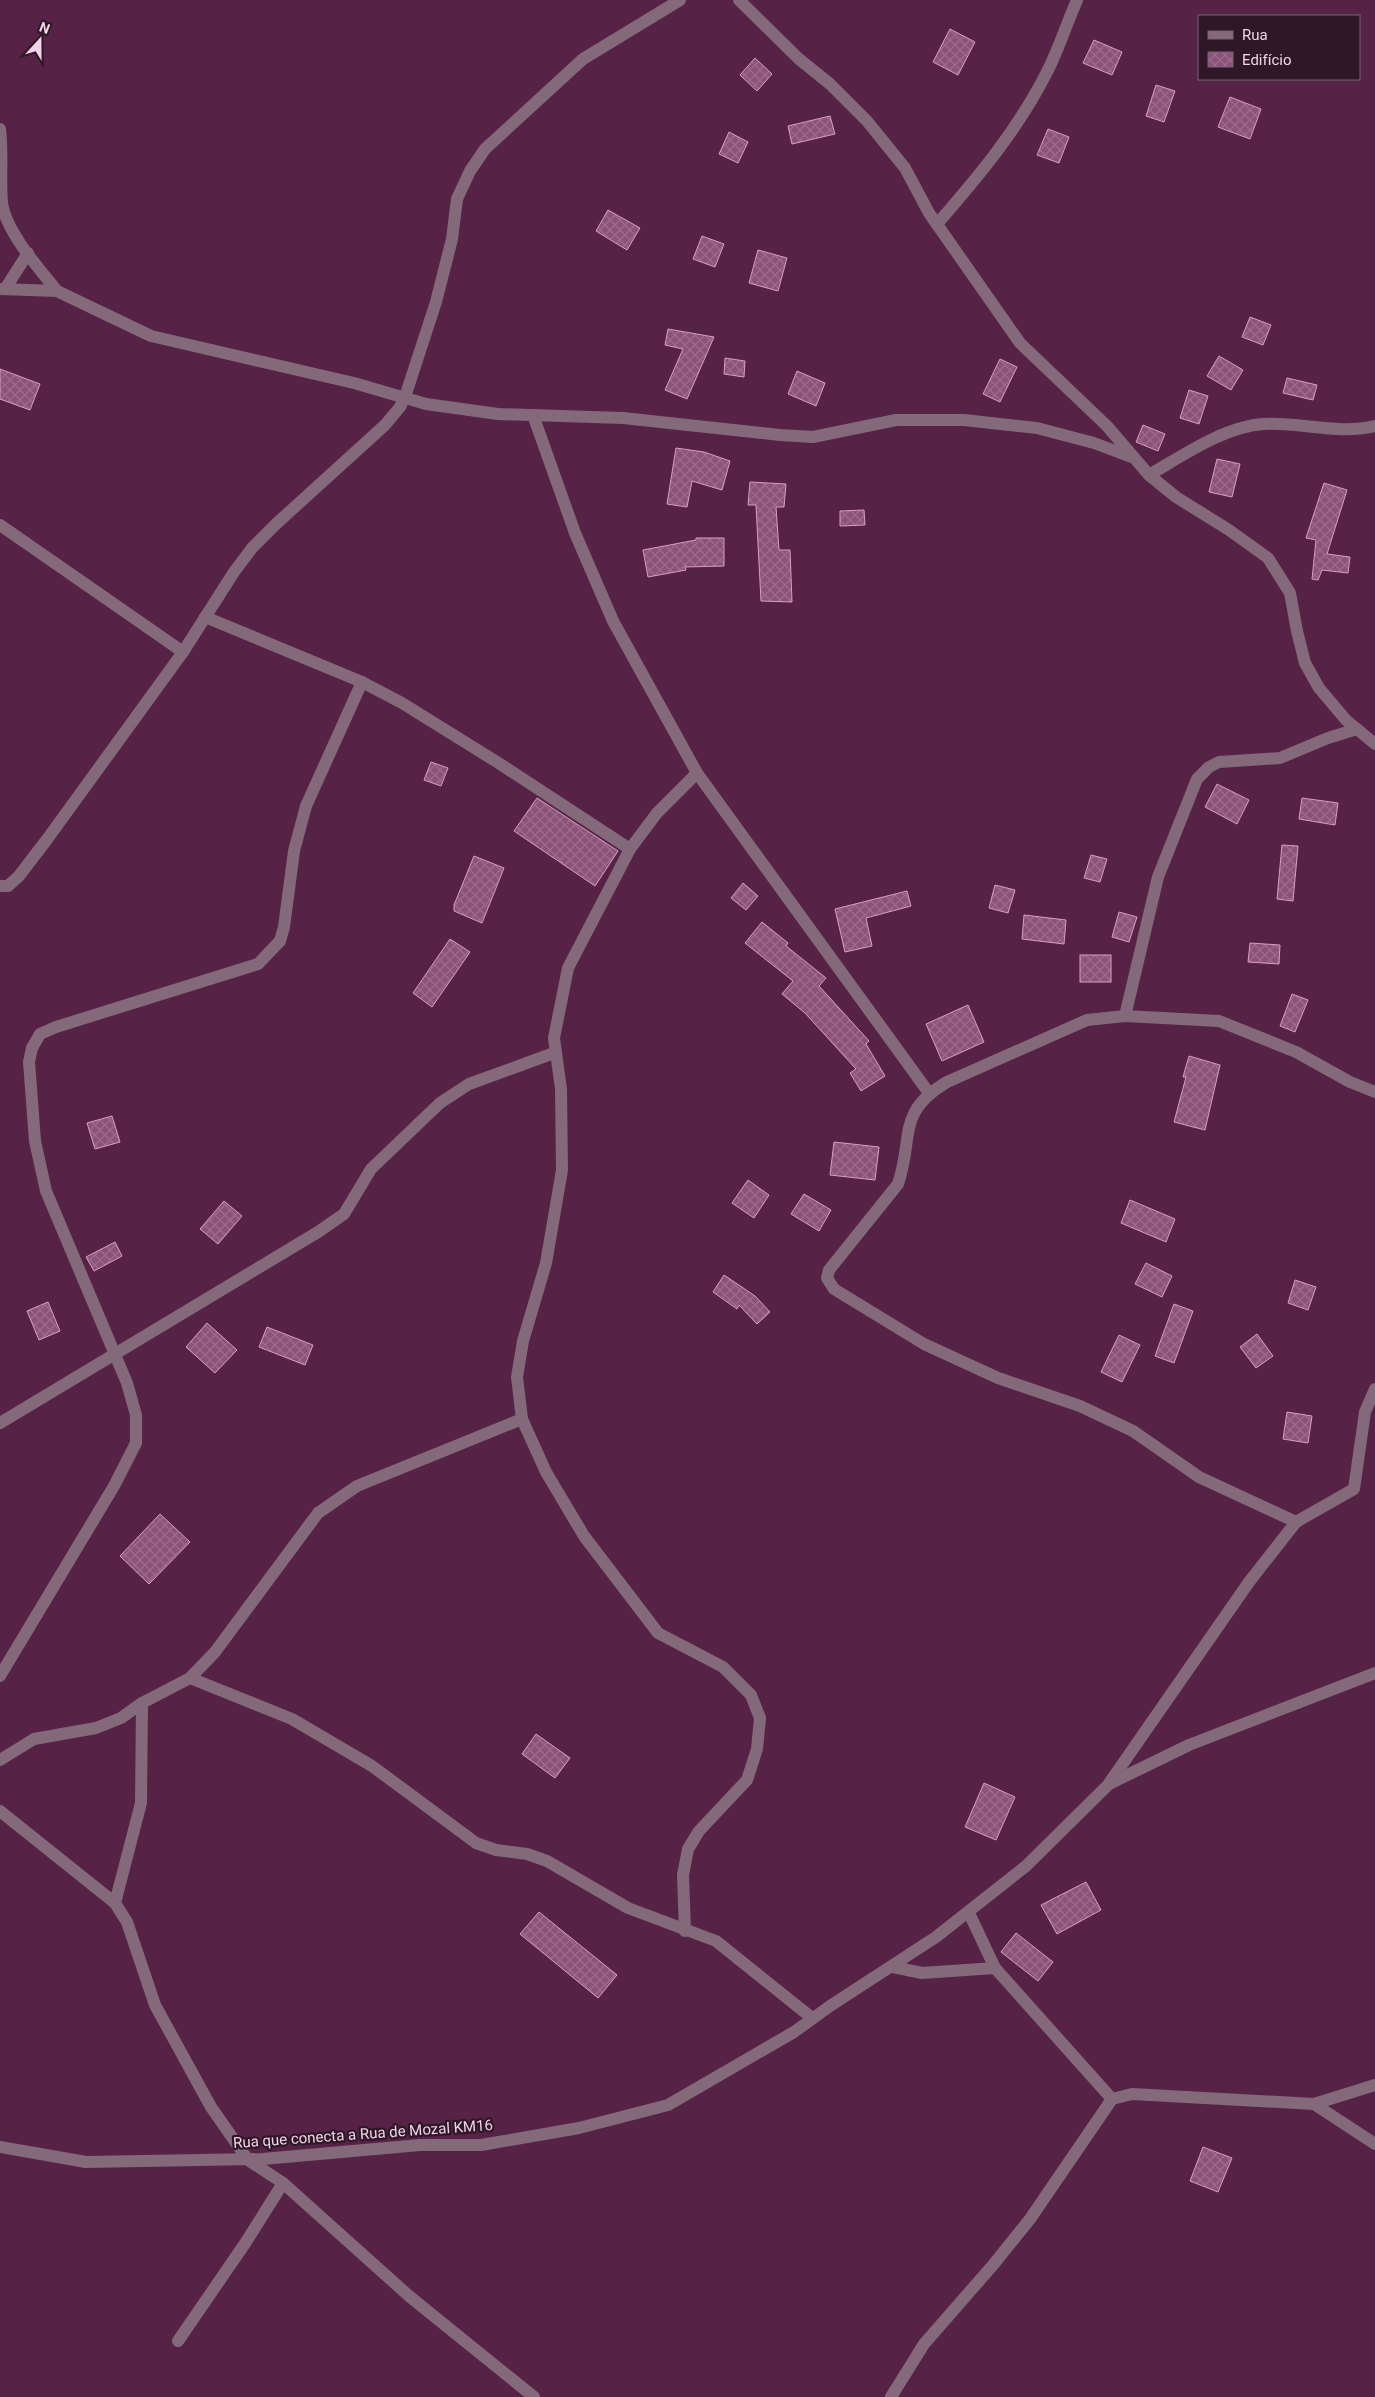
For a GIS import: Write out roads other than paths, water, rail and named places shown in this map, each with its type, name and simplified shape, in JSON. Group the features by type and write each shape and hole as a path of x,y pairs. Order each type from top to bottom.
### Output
{"street":[{"path":"0,886 8,886 25,868 183,652 252,548 385,425 400,408 436,302 452,239 458,199 470,171 481,154 584,59 680,0"},
{"path":"738,0 799,59 830,84 868,122 905,168 937,224 1020,343 1107,426 1149,476 1176,497 1229,530 1268,558 1290,593 1296,631 1305,663 1319,688 1346,720 1375,744"},
{"path":"937,224 991,162 1019,121 1048,70 1076,0"},
{"path":"0,129 2,202 5,217 28,253 57,291"},
{"path":"3,289 28,253"},
{"path":"3,289 57,291 151,336 316,373 426,404 498,414 623,418 813,437 896,420 964,420 1037,428 1094,443 1134,458"},
{"path":"533,415 575,533 613,621 697,773 929,1093"},
{"path":"1149,476 1199,446 1233,432 1263,424 1355,431 1375,426"},
{"path":"0,525 183,652"},
{"path":"205,617 362,682 402,703 497,762 630,849"},
{"path":"0,1676 114,1486 136,1443 136,1415 127,1383 116,1353 46,1191 35,1141 29,1062 32,1048 40,1034 56,1027 258,964 271,953 280,941 284,927 294,851 306,806 362,682"},
{"path":"1125,1016 1158,877 1197,779 1209,767 1219,762 1280,758 1328,738 1357,729"},
{"path":"685,1931 683,1875 688,1849 699,1831 747,1780 757,1749 760,1718 751,1695 723,1667 658,1633 584,1536 546,1472 522,1419 518,1377 524,1340 546,1263 562,1170 561,1090 554,1053 554,1038 568,968 630,849 657,813 697,773"},
{"path":"1296,1522 1199,1477 1134,1431 1080,1406 998,1378 924,1344 834,1289 827,1278 829,1270 898,1184 903,1168 909,1122 929,1093 947,1082 1087,1020 1125,1016 1219,1021 1296,1052 1350,1082 1375,1092"},
{"path":"0,1423 318,1232 344,1214 371,1169 440,1103 469,1084 554,1053"},
{"path":"1109,1784 1249,1582 1296,1522 1354,1489 1375,1389"},
{"path":"0,1760 34,1739 96,1728 121,1718 142,1703 190,1678 215,1652 318,1513 357,1486 522,1419"},
{"name":"Rua que conecta a Rua de Mozal KM16","path":"0,2148 86,2162 248,2160 420,2145 480,2145 579,2128 668,2105 794,2032 812,2018 893,1967 969,1914 1026,1866 1109,1784 1189,1744 1375,1673"},
{"path":"190,1678 292,1720 372,1766 476,1843 496,1850 527,1854 547,1861 628,1908 685,1931 716,1941 812,2018"},
{"path":"115,1903 141,1803 142,1703"},
{"path":"0,1811 115,1903 126,1922 155,2005 211,2107 248,2160 283,2182 409,2296 534,2397"},
{"path":"969,1914 994,1968 1112,2099"},
{"path":"893,1967 922,1973 994,1968"},
{"path":"890,2397 924,2344 993,2265 1030,2219 1112,2099 1132,2094 1314,2104 1375,2085"},
{"path":"1314,2104 1375,2144"},
{"path":"178,2340 246,2242 283,2182"}]}
